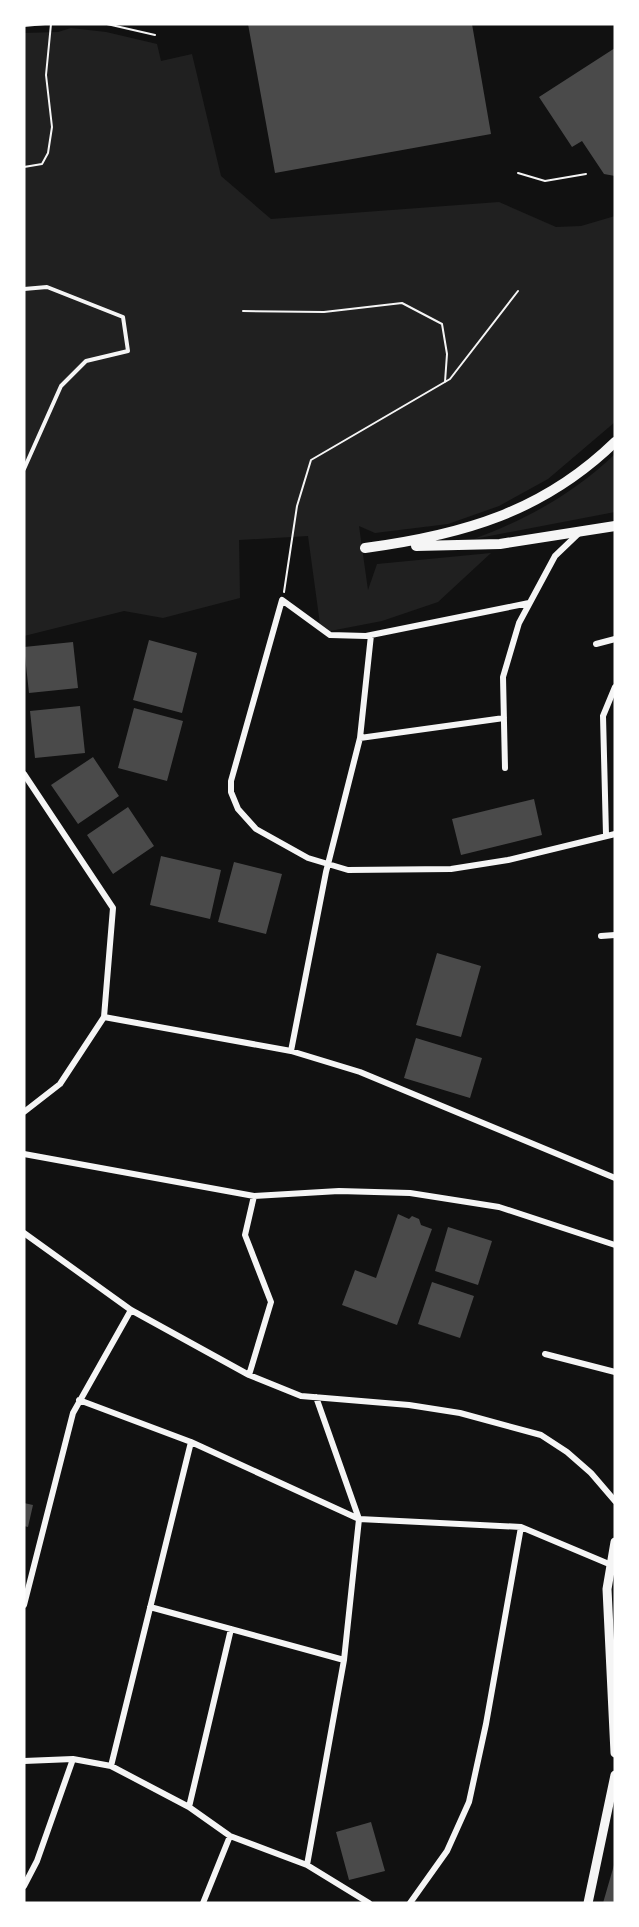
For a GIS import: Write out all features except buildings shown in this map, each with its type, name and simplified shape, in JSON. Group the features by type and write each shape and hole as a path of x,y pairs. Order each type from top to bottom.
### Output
{"main road":[{"path":"615,442 537,500 497,520 446,535 365,548 479,546 578,534 615,526"}],"street":[{"path":"505,768 503,677 519,623 555,556 578,534"},
{"path":"529,603 371,635 330,635 282,600 231,782 231,792 238,809 256,829 328,866 367,872 451,869 508,860 615,834"},
{"path":"291,1051 328,866 360,738 371,635"},
{"path":"596,644 615,639"},
{"path":"606,836 603,716 615,687"},
{"path":"360,738 504,718"},
{"path":"24,774 113,908 104,1017 60,1084 24,1112"},
{"path":"601,936 615,935"},
{"path":"104,1017 291,1051 360,1072 615,1178"},
{"path":"24,1154 254,1196 339,1191 410,1193 499,1207 615,1245"},
{"path":"249,1375 271,1302 245,1235 254,1196"},
{"path":"24,1233 131,1310 249,1375 301,1396 409,1405 460,1413 541,1435 583,1466 615,1501"},
{"path":"24,1605 66,1436 79,1400 131,1310"},
{"path":"545,1354 615,1372"},
{"path":"307,1865 344,1660 359,1520 316,1397"},
{"path":"79,1400 191,1442 359,1520 521,1527 609,1564"},
{"path":"111,1766 191,1442"},
{"path":"410,1903 447,1851 469,1802 486,1724 521,1527"},
{"path":"615,1542 609,1564 607,1589 615,1753"},
{"path":"150,1607 344,1660"},
{"path":"189,1807 231,1629"},
{"path":"24,1886 37,1861 73,1759"},
{"path":"24,1761 73,1759 111,1766 189,1807 230,1836 307,1865 369,1903"},
{"path":"588,1903 615,1775"},
{"path":"203,1903 230,1836"}],"lane":[{"path":"24,289 47,287 123,317 128,351 86,361 61,386 24,469"}],"path":[{"path":"24,26 45,24"},
{"path":"24,167 42,164 51,140 46,65 51,24"},
{"path":"107,24 155,34"},
{"path":"519,173 545,182 586,174"},
{"path":"282,600 297,506 311,460 445,382 472,354 498,314 518,291"},
{"path":"243,311 324,312 402,303 442,324 447,354 445,382"}],"shaded area":[{"path":"71,28 106,32 157,44 161,61 192,54 221,176 271,219 499,202 556,227 581,226 615,216 615,422 548,479 499,506 448,524 375,533 359,526 368,590 377,564 491,553 438,602 382,621 330,631 320,624 308,536 239,540 240,598 163,618 124,611 24,636 24,33 58,32"},
{"path":"615,454 615,512 474,539 549,504 583,481"}]}
